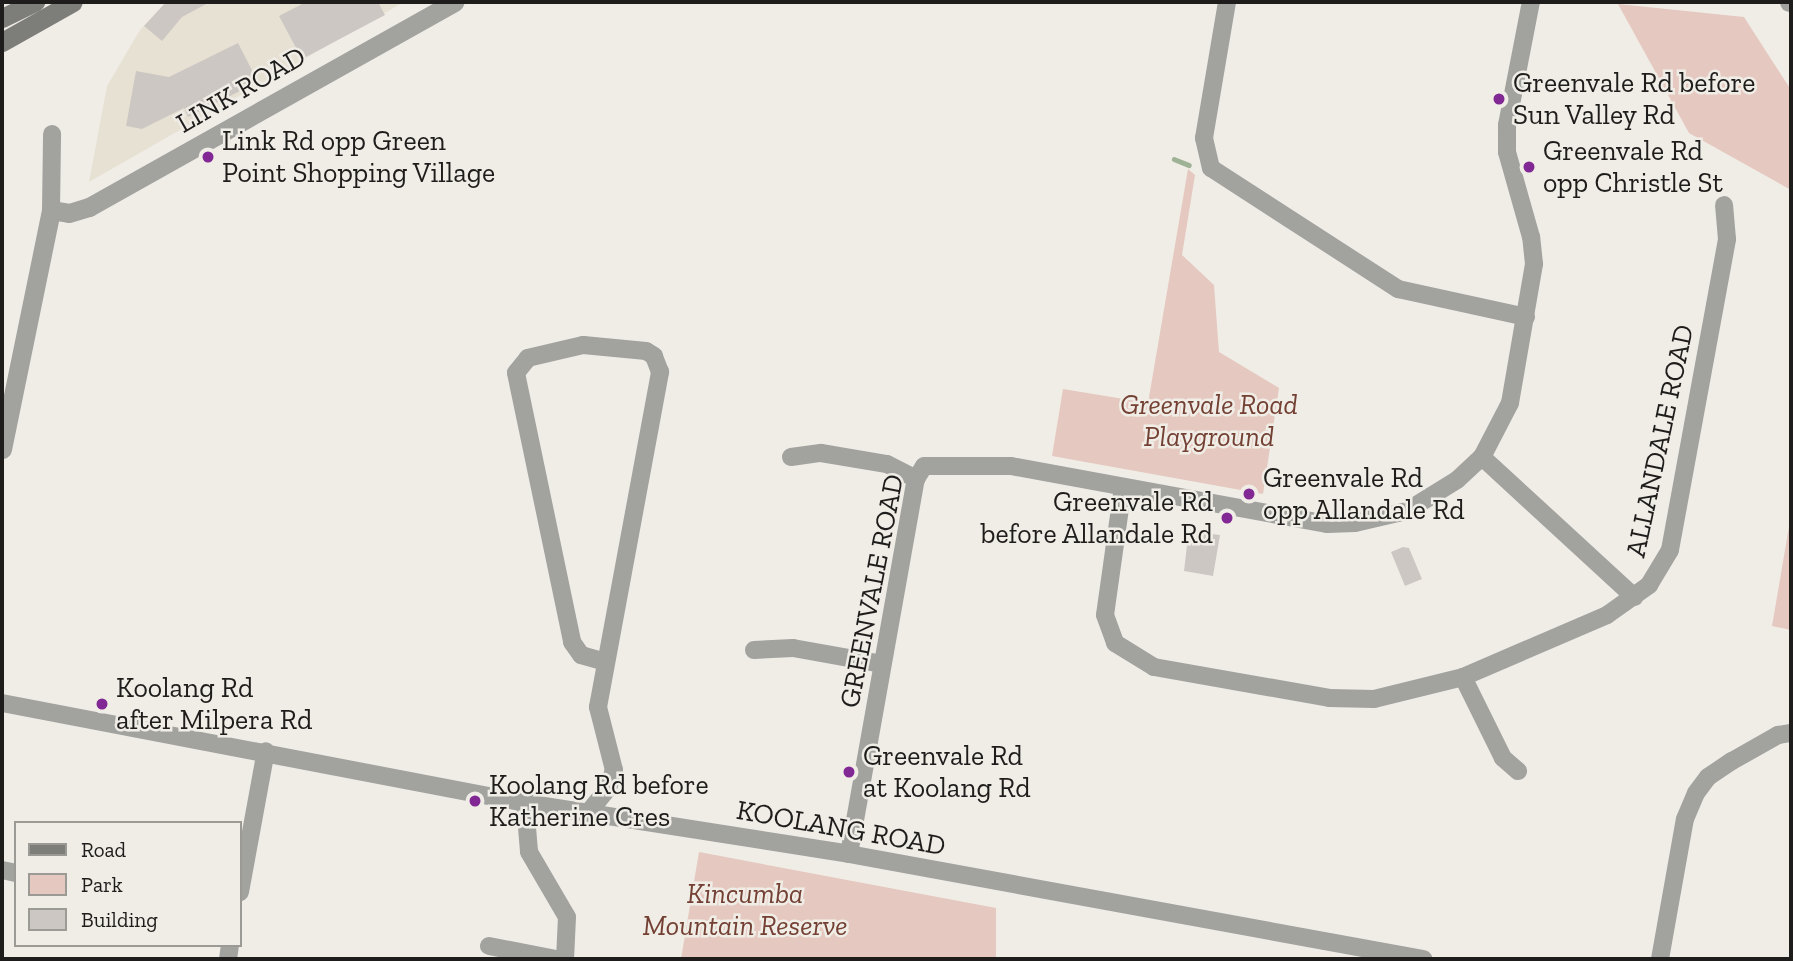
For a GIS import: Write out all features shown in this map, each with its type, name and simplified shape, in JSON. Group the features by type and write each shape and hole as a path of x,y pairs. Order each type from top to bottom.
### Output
{"main road":[{"path":"2,18 35,2"},
{"path":"2,42 74,2"}],"street":[{"name":"LINK ROAD","path":"51,210 69,213 89,207 454,2"},
{"path":"1227,2 1204,138 1211,168 1398,289 1526,317"},
{"name":"GREENVALE ROAD","path":"849,854 916,480 920,470 929,464 980,464 1327,524 1355,523 1387,517 1427,502 1482,457 1510,403 1534,264 1531,237 1511,173 1507,125 1531,2"},
{"path":"2,449 7,391 51,210 52,134"},
{"name":"ALLANDALE ROAD","path":"1124,487 1104,602 1115,643 1131,657 1154,667 1350,701 1374,699 1463,677 1607,615 1634,597 1658,576 1670,550 1727,239 1724,205"},
{"path":"588,813 608,788 614,770 598,713 660,372 654,356 646,351 583,345 528,358 516,373 572,642 581,654 606,662"},
{"path":"791,457 821,453 887,464 916,480"},
{"path":"1482,457 1634,597"},
{"path":"754,650 793,648 882,664"},
{"path":"1463,677 1503,758 1518,771"},
{"name":"KOOLANG ROAD","path":"2,703 266,751 525,803 849,854 1423,959"},
{"path":"1660,959 1685,819 1696,793 1708,777 1732,761 1778,735 1791,733"},
{"path":"242,881 266,751"},
{"path":"525,803 529,852 567,917 565,959"},
{"path":"489,946 555,959"}],"shaded area":[{"path":"167,2 404,2 89,182 107,86 140,30"}],"green space":[{"path":"1618,4 1744,17 1791,90 1791,190 1689,133"},
{"name":"Greenvale Road Playground","path":"1188,169 1195,175 1182,255 1214,285 1219,352 1279,388 1263,494 1052,456 1063,389 1148,403"},
{"path":"1791,515 1791,630 1772,626"},
{"name":"Kincumba Mountain Reserve","path":"699,852 996,908 996,959 681,959"}],"building":[{"path":"166,2 210,2 182,17 162,41 144,26"},
{"path":"306,2 378,2 385,15 302,59 279,16"},
{"path":"238,43 258,82 188,117 184,108 142,129 126,126 136,71 169,77"},
{"path":"1204,533 1220,535 1213,576 1184,571 1188,536 1203,539"},
{"path":"1403,547 1409,548 1422,579 1405,586 1391,552"}],"waterway":[{"path":"1174,159 1189,165"}],"place":[{"name":"Greenvale Rd before Sun Valley Rd","path":"1499,99"},
{"name":"Link Rd opp Green Point Shopping Village","path":"208,157"},
{"name":"Greenvale Rd opp Christle St","path":"1529,167"},
{"name":"Greenvale Rd opp Allandale Rd","path":"1249,494"},
{"name":"Greenvale Rd before Allandale Rd","path":"1227,518"},
{"name":"Koolang Rd after Milpera Rd","path":"102,704"},
{"name":"Greenvale Rd at Koolang Rd","path":"849,772"},
{"name":"Koolang Rd before Katherine Cres","path":"475,801"}]}
